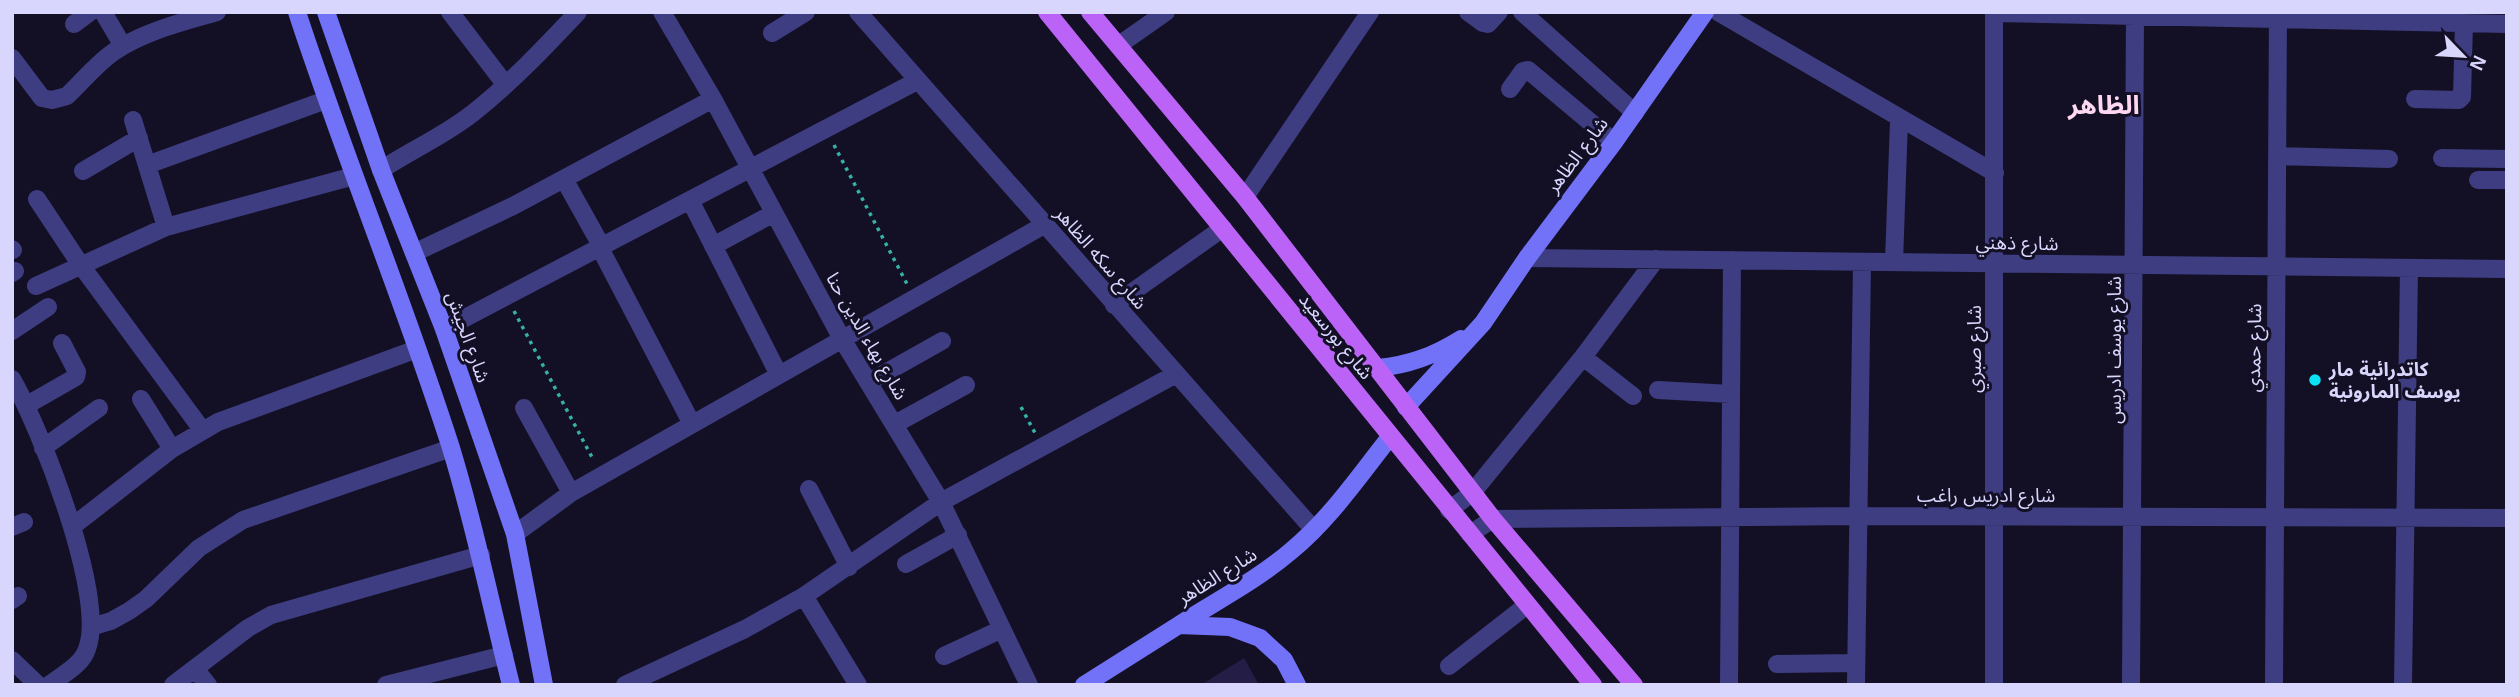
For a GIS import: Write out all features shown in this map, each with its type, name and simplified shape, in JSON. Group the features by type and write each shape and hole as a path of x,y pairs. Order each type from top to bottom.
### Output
{"main road":[{"path":"297,12 451,448 481,555 511,685"},
{"name":"شارع الجيش","path":"326,12 381,170 444,329 515,534 544,685"},
{"name":"شارع بورسعيد","path":"1047,12 1593,685"},
{"name":"شارع بورسعيد","path":"1090,12 1245,197 1493,519 1634,685"},
{"name":"شارع الظاهر","path":"1406,407 1483,323 1527,258 1635,113 1704,12"},
{"name":"شارع الظاهر","path":"1378,368 1400,366 1423,359 1444,349 1483,323"},
{"name":"شارع الظاهر","path":"1084,685 1268,569 1314,530 1390,438"},
{"path":"1179,625 1230,627 1260,638 1284,660 1297,685"}],"street":[{"path":"74,24 90,12"},
{"path":"103,12 123,46"},
{"path":"14,64 36,93 42,98 52,100 67,96 103,61 123,46 141,37 217,12"},
{"path":"450,12 505,84"},
{"name":"شارع بهاء الدين حنا","path":"662,12 713,99 842,339 941,502 1029,685"},
{"path":"772,33 806,12"},
{"name":"شارع سكه الظاهر","path":"858,12 1314,530"},
{"path":"1119,45 1166,12"},
{"path":"1245,197 1370,12"},
{"path":"1468,12 1488,24 1499,12"},
{"path":"1522,12 1635,113"},
{"path":"1718,12 1994,173"},
{"path":"1994,12 2278,16 2507,24"},
{"name":"شارع صبري","path":"1994,12 1994,685"},
{"path":"381,170 472,114 505,84 567,16"},
{"name":"شارع يوسف ادريس","path":"2131,685 2135,16"},
{"name":"شارع حمدي","path":"2274,685 2278,16"},
{"path":"2415,99 2459,100 2462,97 2464,23"},
{"path":"1510,89 1523,71 1528,70 1614,142"},
{"path":"444,329 917,81"},
{"path":"414,253 564,179 713,99"},
{"path":"147,165 326,100"},
{"path":"133,120 166,227"},
{"path":"1894,262 1899,120"},
{"path":"83,171 139,138"},
{"path":"2277,156 2389,159"},
{"path":"2442,158 2507,159"},
{"path":"36,286 166,227 354,176"},
{"path":"564,179 692,424"},
{"path":"2478,180 2507,180"},
{"path":"37,198 80,264 202,431"},
{"path":"690,200 779,375"},
{"path":"713,246 774,213"},
{"path":"515,534 571,493 1044,225"},
{"path":"1114,305 1223,228"},
{"name":"شارع ذهني","path":"1527,258 2507,269"},
{"path":"1449,510 1472,493 1583,357 1656,259"},
{"path":"1729,685 1732,260"},
{"path":"1856,685 1862,262"},
{"path":"2403,685 2409,268"},
{"path":"12,331 48,307"},
{"path":"869,382 942,341"},
{"path":"27,405 76,377 77,372 62,343"},
{"path":"72,526 172,449 218,422 417,349"},
{"path":"1583,357 1633,396"},
{"path":"625,685 723,640 804,596 941,502 1175,374"},
{"path":"12,379 27,405 72,526 84,576 91,627 87,651 80,662 49,685"},
{"path":"895,424 966,385"},
{"path":"1658,390 1731,394"},
{"path":"141,399 172,449"},
{"path":"43,448 99,408"},
{"path":"524,408 571,493"},
{"path":"91,627 111,621 129,611 146,599 199,548 243,520 451,448"},
{"path":"810,489 849,567"},
{"name":"شارع ادريس راغب","path":"1493,519 2273,516 2507,519"},
{"path":"1470,534 1493,519"},
{"path":"906,564 958,535"},
{"path":"173,685 248,628 282,610 481,555"},
{"path":"804,596 858,685"},
{"path":"1449,666 1527,605"},
{"path":"943,656 1002,629"},
{"path":"386,685 504,655"},
{"path":"12,660 38,685"},
{"path":"1777,664 1856,663"},
{"path":"195,669 208,685"}],"path":[{"path":"825,128 914,298"},
{"path":"506,296 602,475"},
{"path":"1021,408 1042,447"}],"building":[{"path":"1244,658 1259,685 1201,685"}],"place":[{"name":"كاتدرائية مار يوسف المارونية","path":"2315,380"}],"district":[{"name":"الظاهر","path":"2104,105"}]}
